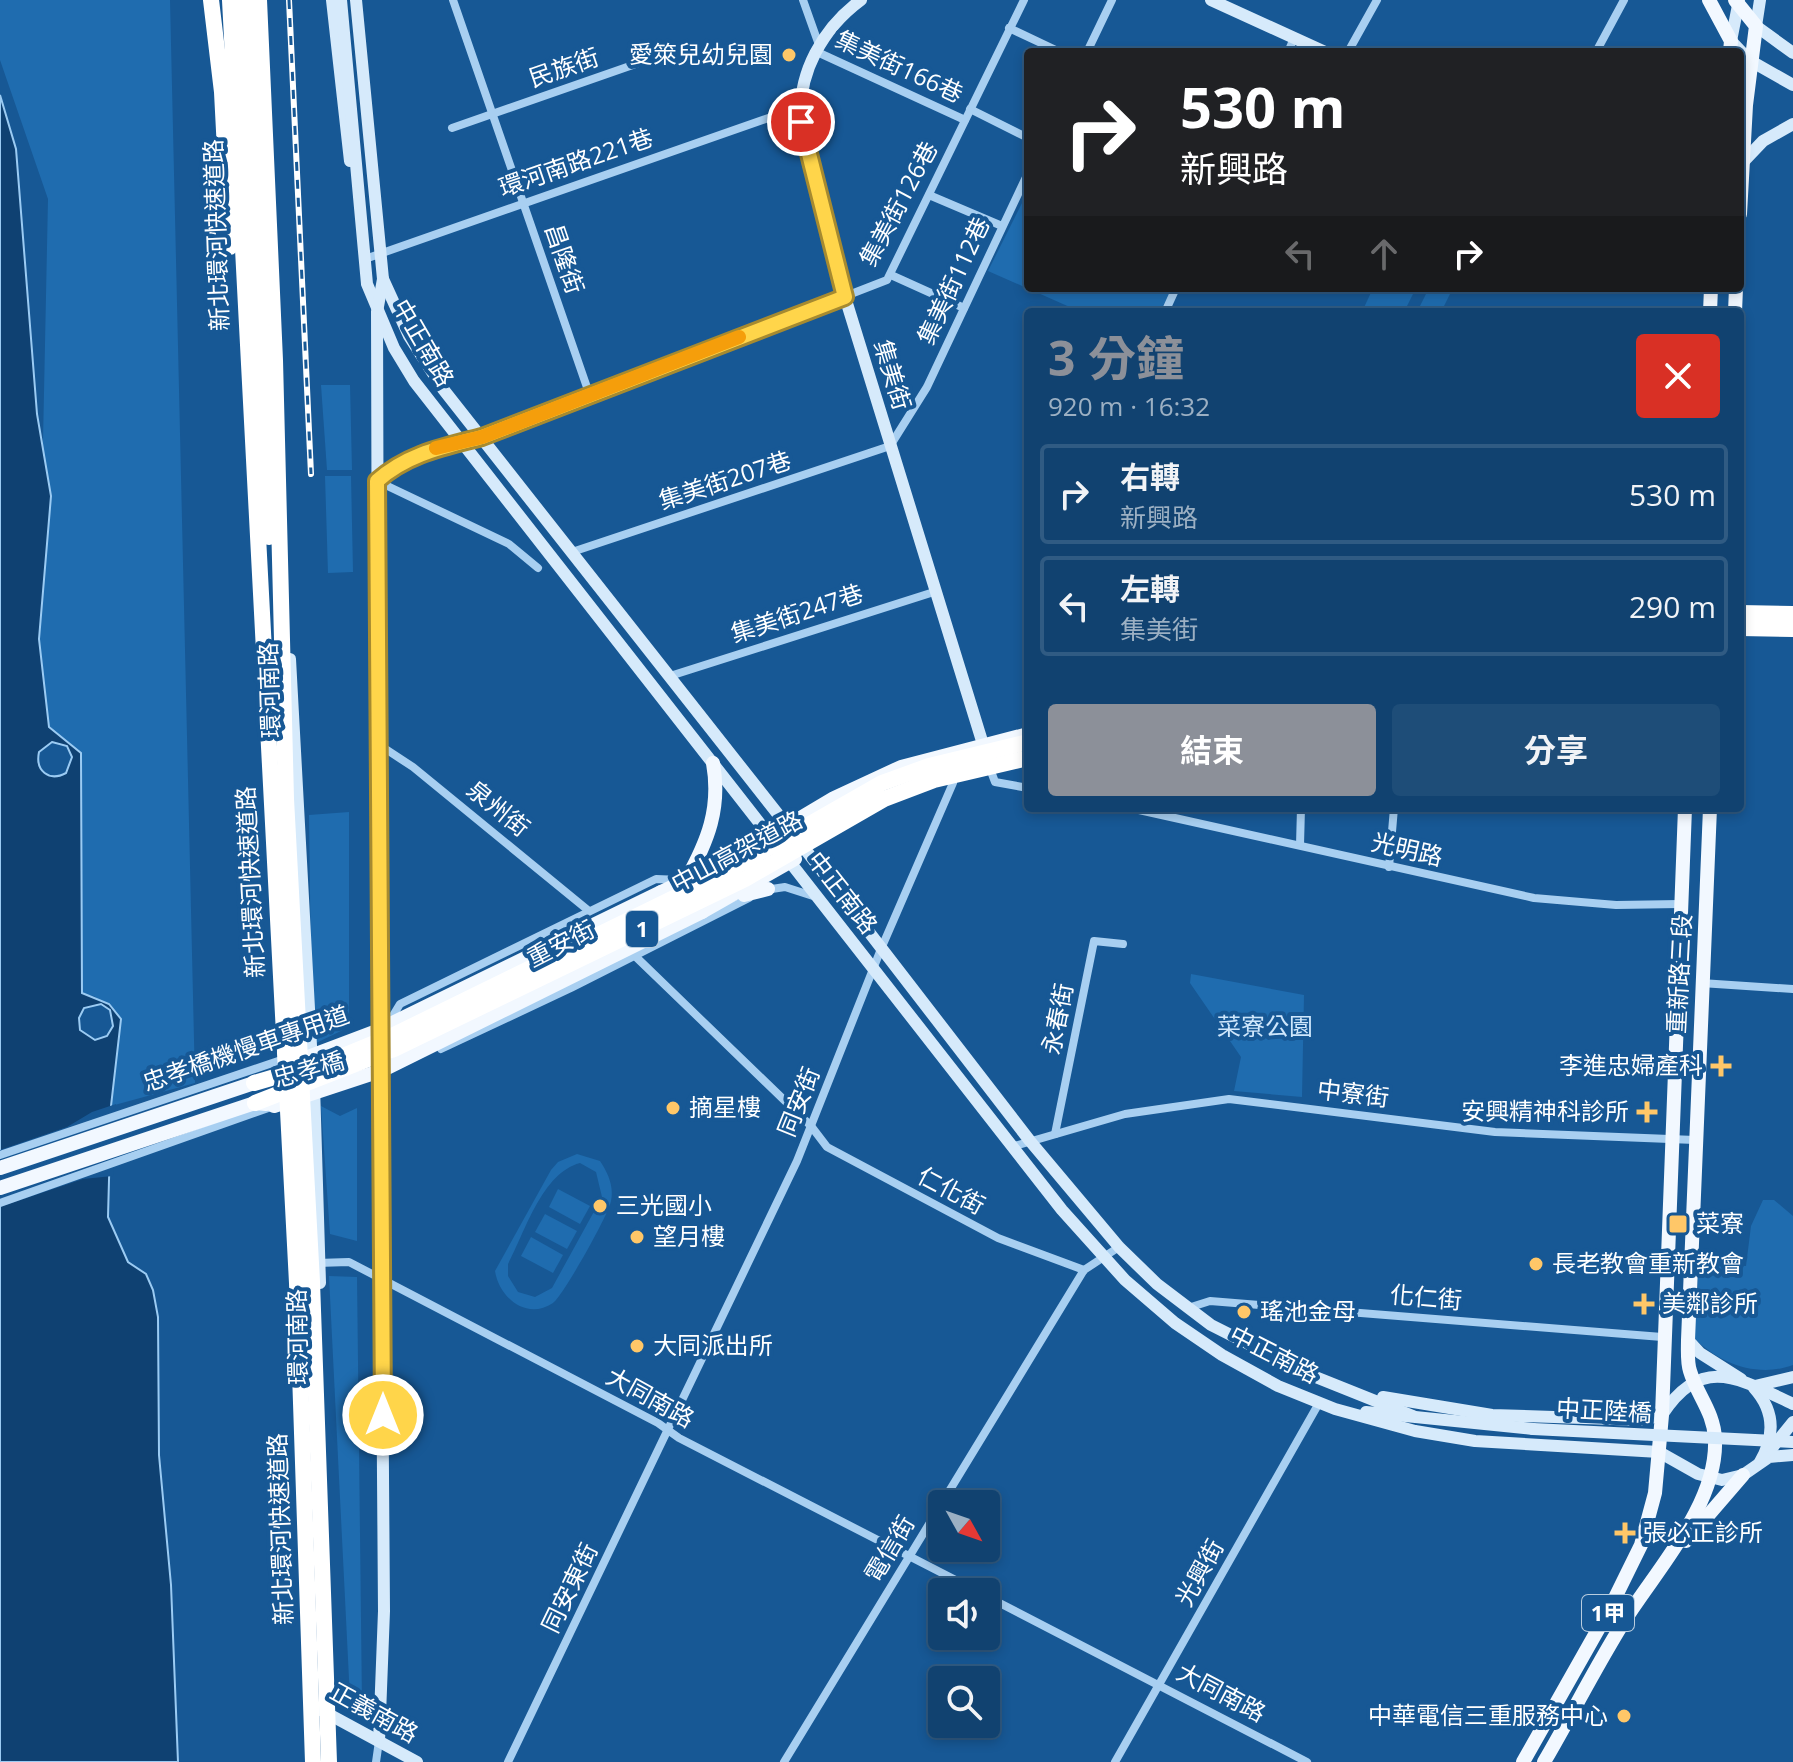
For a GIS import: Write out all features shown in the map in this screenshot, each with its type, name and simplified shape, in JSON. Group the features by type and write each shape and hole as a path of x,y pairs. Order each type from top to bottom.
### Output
{"highway":[{"path":"211,0 222,92 230,247 246,342"},
{"name":"新北環河快速道路","path":"229,0 297,1283 312,1762"},
{"path":"245,0 288,1080 306,1158 315,1170"},
{"name":"新北環河快速道路","path":"262,0 286,799 312,1282 329,1762"},
{"path":"1744,612 1793,613"},
{"path":"1744,629 1793,630"},
{"name":"中山高架道路","path":"254,1083 336,1059 392,1036 721,875 882,783 929,766 1024,743"},
{"name":"中山高架道路","path":"255,1103 394,1049 745,879 884,799 945,777 1024,759"}],"main road":[{"path":"1709,0 1730,46"},
{"path":"1737,1 1756,26 1749,60 1744,145"},
{"name":"重安街","path":"686,880 735,857 834,798 901,767 1024,735"},
{"path":"686,880 713,822 717,784 713,763"},
{"name":"重安街","path":"765,884 790,862 879,810 953,783 1024,767"},
{"name":"重新路三段","path":"1523,1762 1638,1553 1655,1493 1662,1415 1662,1337 1685,812"},
{"name":"重新路三段","path":"1544,1762 1623,1622 1658,1575 1688,1525 1709,1479 1715,1441 1713,1422 1689,1369 1688,1340 1710,812"},
{"name":"忠孝橋","path":"0,1168 254,1083 289,1064 374,1032 686,880"},
{"name":"忠孝橋","path":"0,1188 255,1103 274,1106 383,1070 702,912 765,884"},
{"path":"1658,1575 1743,1475"}],"street":[{"name":"環河南路","path":"229,0 260,699 288,1080 312,1762"},
{"name":"環河南路","path":"262,0 270,104 294,747 318,1156 315,1170 322,1494 336,1762"},
{"path":"332,0 346,136 365,259"},
{"path":"341,0 363,211 365,259"},
{"path":"356,0 383,279 377,312 377,481 384,1611 376,1762"},
{"name":"昌隆街","path":"453,0 590,396"},
{"path":"803,0 817,48"},
{"name":"集美街","path":"861,0 847,10 817,48 800,107 845,297 992,774"},
{"name":"集美街126巷","path":"377,481 396,464 482,437 879,285 891,275 1024,0"},
{"path":"1089,48 1112,0"},
{"path":"1212,0 1316,48"},
{"path":"1350,48 1377,0"},
{"path":"1598,48 1624,0"},
{"path":"1760,0 1756,26 1793,53"},
{"path":"1730,46 1737,1"},
{"path":"1009,28 1052,48"},
{"path":"1290,48 1294,38"},
{"name":"集美街166巷","path":"817,48 965,120"},
{"path":"1744,56 1793,85"},
{"name":"民族街","path":"452,128 650,59"},
{"path":"233,107 270,104"},
{"name":"環河南路221巷","path":"365,259 800,107"},
{"path":"970,109 1024,136"},
{"path":"1744,161 1763,141 1793,124"},
{"name":"集美街112巷","path":"890,446 927,387 1024,181"},
{"path":"929,195 1002,226"},
{"name":"中正南路","path":"365,259 367,284 377,312 414,381 1011,1147 1102,1257 1153,1305 1199,1340 1278,1386 1335,1409 1415,1431 1475,1441 1659,1452"},
{"path":"891,275 964,308"},
{"name":"中正南路","path":"383,279 425,363 1030,1141 1119,1247 1187,1308 1272,1358 1413,1416"},
{"name":"集美街207巷","path":"572,552 890,446"},
{"path":"377,481 509,544 538,568"},
{"name":"集美街247巷","path":"670,676 937,591"},
{"name":"泉州街","path":"378,744 426,776 589,911"},
{"path":"992,774 995,782 1024,787"},
{"name":"同安街","path":"667,1430 811,1126 875,971 881,949 953,783"},
{"name":"光明路","path":"1148,812 1534,898 1616,905 1680,904"},
{"path":"1300,845 1301,812"},
{"path":"1389,867 1394,812"},
{"name":"重安街","path":"313,1073 332,1057 379,1038 710,877 735,857"},
{"name":"重安街","path":"379,1038 400,1004 656,879 686,880"},
{"name":"重安街","path":"380,1059 399,1068 635,956 765,884"},
{"name":"重安街","path":"288,1080 313,1073 339,1074 380,1059 700,899 765,884 799,890 820,901"},
{"name":"永春街","path":"1055,1134 1094,941 1123,944"},
{"name":"忠孝橋機慢車專用道","path":"0,1155 346,1036 519,954 543,950"},
{"path":"635,956 811,1126"},
{"path":"447,982 473,1034"},
{"path":"1701,983 1793,989"},
{"name":"中寮街","path":"1011,1147 1125,1114 1229,1099 1495,1132 1695,1140"},
{"path":"0,1203 274,1106"},
{"name":"仁化街","path":"811,1126 827,1147 998,1238 1084,1270"},
{"name":"電信街","path":"784,1762 1084,1270 1119,1247"},
{"name":"大同南路","path":"296,1263 349,1262 951,1578"},
{"name":"化仁街","path":"1187,1308 1210,1301 1662,1337"},
{"path":"1688,1340 1700,1353 1746,1382 1793,1404"},
{"path":"1662,1415 1675,1395 1694,1380 1707,1375 1746,1382 1793,1377"},
{"path":"1746,1382 1763,1398 1772,1431 1759,1463"},
{"name":"中正南路","path":"1353,1391 1492,1415 1632,1421 1662,1415"},
{"name":"光興街","path":"1115,1762 1319,1403"},
{"name":"中正南路","path":"1335,1409 1413,1416"},
{"name":"中正陸橋","path":"1413,1416 1533,1429 1793,1442"},
{"path":"1759,1463 1793,1422"},
{"name":"同安東街","path":"508,1762 667,1430"},
{"path":"1659,1452 1709,1479 1743,1475 1769,1457 1793,1455"},
{"name":"大同南路","path":"1000,1603 1161,1683 1307,1762"},
{"name":"正義南路","path":"309,1703 417,1762"}],"green space":[{"path":"0,0 170,0 195,1083 111,1106 121,1019 94,996 82,994 81,753 49,727 38,683 48,199 0,60"},
{"path":"1024,199 1024,287 988,271"},
{"path":"1036,292 1172,292 1162,308 1072,308"},
{"path":"1371,292 1414,292 1406,308 1364,308"},
{"path":"1427,292 1451,292 1443,308 1419,308"},
{"path":"321,385 350,385 352,470 327,470"},
{"path":"325,476 351,476 353,572 328,573"},
{"path":"349,812 349,1027 312,1045 309,815"},
{"name":"菜寮公園","path":"1191,974 1304,995 1302,1097 1234,1091 1241,1057 1190,983"},
{"path":"321,1106 340,1116 357,1108 357,1241 330,1234"},
{"path":"577,1154 600,1161 610,1180 611,1201 594,1237 558,1297 543,1308 524,1308 515,1304 502,1290 495,1271 558,1162","holes":["580,1163 596,1172 602,1197 552,1288 535,1297 518,1292 508,1276 508,1264 545,1191 555,1178"]},
{"path":"558,1189 590,1206 580,1224 549,1207"},
{"path":"1763,1200 1774,1200 1793,1216 1793,1365 1766,1370 1728,1361 1694,1338 1699,1265 1746,1266 1751,1226"},
{"path":"545,1214 577,1231 567,1249 535,1232"},
{"path":"531,1237 563,1255 553,1273 521,1256"},
{"path":"329,1276 357,1277 362,1706 350,1699"}],"shaded area":[{"path":"0,95 16,149 37,414 51,496 39,639 49,727 81,753 82,993 109,1004 121,1019 111,1106 108,1217 128,1262 146,1274 153,1290 158,1317 159,1455 171,1585 178,1762 0,1762","holes":["52,742 67,746 72,757 66,773 54,776 41,769 38,759 39,752","101,1004 110,1010 113,1026 107,1036 95,1040 80,1030 79,1018 84,1008"]}],"pier":[{"path":"116,1104 113,1176 83,1179 0,1207 0,1150 67,1127 92,1112"}],"railway":[{"path":"289,0 311,474"}],"slow traffic":[{"path":"436,448 482,437 739,337"}],"place":[{"name":"愛箂兒幼兒園","path":"789,55"},
{"name":"李進忠婦產科","path":"1721,1066"},
{"name":"摘星樓","path":"673,1108"},
{"name":"安興精神科診所","path":"1647,1112"},
{"name":"三光國小","path":"600,1206"},
{"name":"菜寮","path":"1678,1224"},
{"name":"望月樓","path":"637,1237"},
{"name":"長老教會重新教會","path":"1536,1264"},
{"name":"美鄰診所","path":"1644,1304"},
{"name":"瑤池金母","path":"1244,1312"},
{"name":"大同派出所","path":"637,1346"},
{"name":"張必正診所","path":"1625,1533"},
{"name":"中華電信三重服務中心","path":"1624,1716"}],"route":[{"path":"383,1415 377,481 396,464 432,449 482,437 845,297 801,122"}]}
